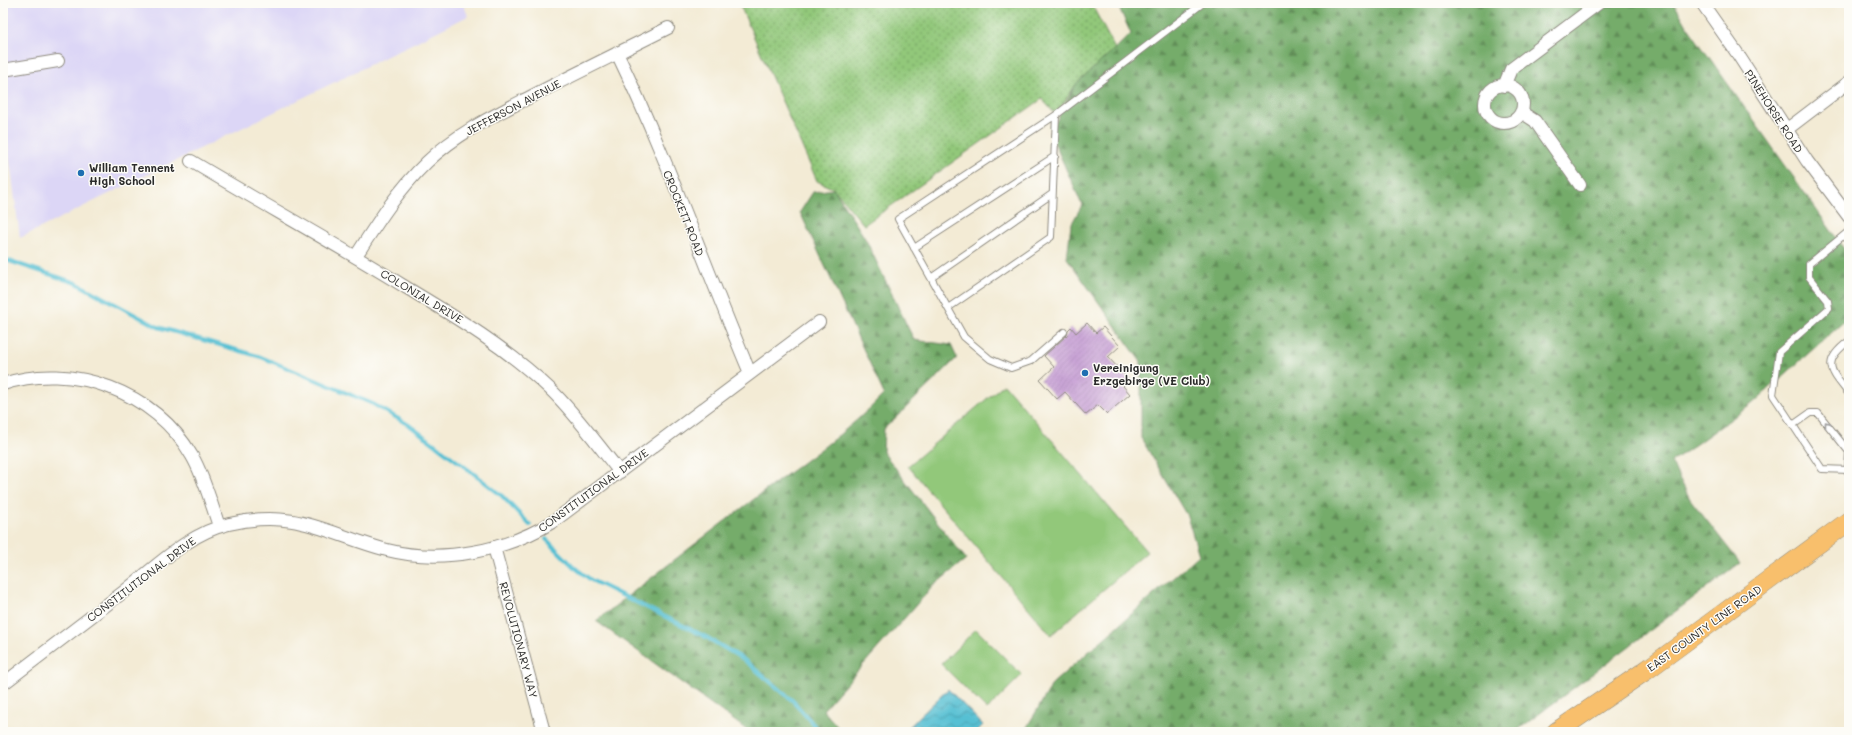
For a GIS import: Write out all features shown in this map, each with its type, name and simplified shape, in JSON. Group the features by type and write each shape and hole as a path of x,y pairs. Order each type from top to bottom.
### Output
{"main road":[{"name":"EAST COUNTY LINE ROAD","path":"1556,732 1648,669 1849,521"}],"street":[{"path":"1504,86 1511,69 1599,3"},
{"name":"PINEHORSE ROAD","path":"1702,3 1737,53 1786,130 1849,217"},
{"name":"JEFFERSON AVENUE","path":"356,256 397,195 417,172 440,150 474,126 668,28"},
{"name":"CROCKETT ROAD","path":"618,53 638,95 722,308 750,373"},
{"path":"3,70 58,61"},
{"path":"1786,130 1849,82"},
{"path":"1504,86 1511,87 1521,97 1521,112 1510,122 1503,123 1490,118 1485,104 1486,97 1490,91 1504,86"},
{"path":"1521,112 1535,121 1580,185"},
{"name":"COLONIAL DRIVE","path":"191,161 356,256 467,324 506,351 550,388 565,404 620,472"},
{"name":"CONSTITUTIONAL DRIVE","path":"3,684 166,558 201,534 220,526 253,519 273,518 326,528 386,550 404,554 459,554 519,540 541,529 620,472 819,322"},
{"path":"3,384 35,376 55,376 86,381 121,392 149,407 172,429 193,456 220,526"},
{"name":"REVOLUTIONARY WAY","path":"494,547 544,732"}],"lane":[{"path":"1064,332 1031,361 1011,368 990,359 964,337 898,219 1056,115 1202,3"},
{"path":"948,308 1051,237 1056,115"},
{"path":"914,248 1055,156"},
{"path":"931,278 1052,194"},
{"path":"1793,425 1810,413 1818,413 1849,452 1848,470 1822,469 1773,395 1779,352 1830,308 1828,302 1809,277 1809,264 1849,231"},
{"path":"1849,340 1835,351 1831,363 1834,375 1849,394"}],"shaded area":[{"name":"William Tennent High School","path":"3,3 463,3 468,16 20,238 3,108"}],"green space":[{"path":"739,3 1091,3 1115,49 1076,84 1056,115 1042,99 864,225 834,189 817,181"},
{"path":"1117,3 1674,3 1687,26 1849,256 1849,317 1752,404 1671,462 1690,499 1740,563 1515,732 1024,732 1053,683 1199,555 1187,516 1141,438 1141,362 1067,258 1071,225 1082,205 1050,133 1076,84 1131,34"},
{"path":"834,189 866,240 914,340 951,345 957,358 884,429 883,452 966,559 933,586 823,710 842,732 750,732 596,621 825,446 856,421 884,394 800,212 813,192"},
{"path":"1004,384 1147,552 1051,635 908,466"},
{"path":"976,629 1022,675 987,710 941,664"}],"water":[{"path":"948,689 983,725 976,732 910,732 907,729"}],"building":[{"name":"Vereinigung Erzgebirge (VE Club)","path":"1087,323 1096,333 1103,327 1120,346 1108,357 1129,380 1123,386 1130,394 1107,414 1098,405 1086,415 1065,392 1057,399 1040,380 1054,367 1044,356 1067,335 1068,330 1071,327 1076,333"}],"waterway":[{"path":"3,259 76,283 158,327 261,357 373,404 409,425 473,473 502,496 530,525"},
{"path":"546,539 574,567 591,580 706,637 743,659 793,701 820,732"}],"place":[{"name":"William Tennent High School","path":"81,173"},
{"name":"Vereinigung Erzgebirge (VE Club)","path":"1085,373"}]}
